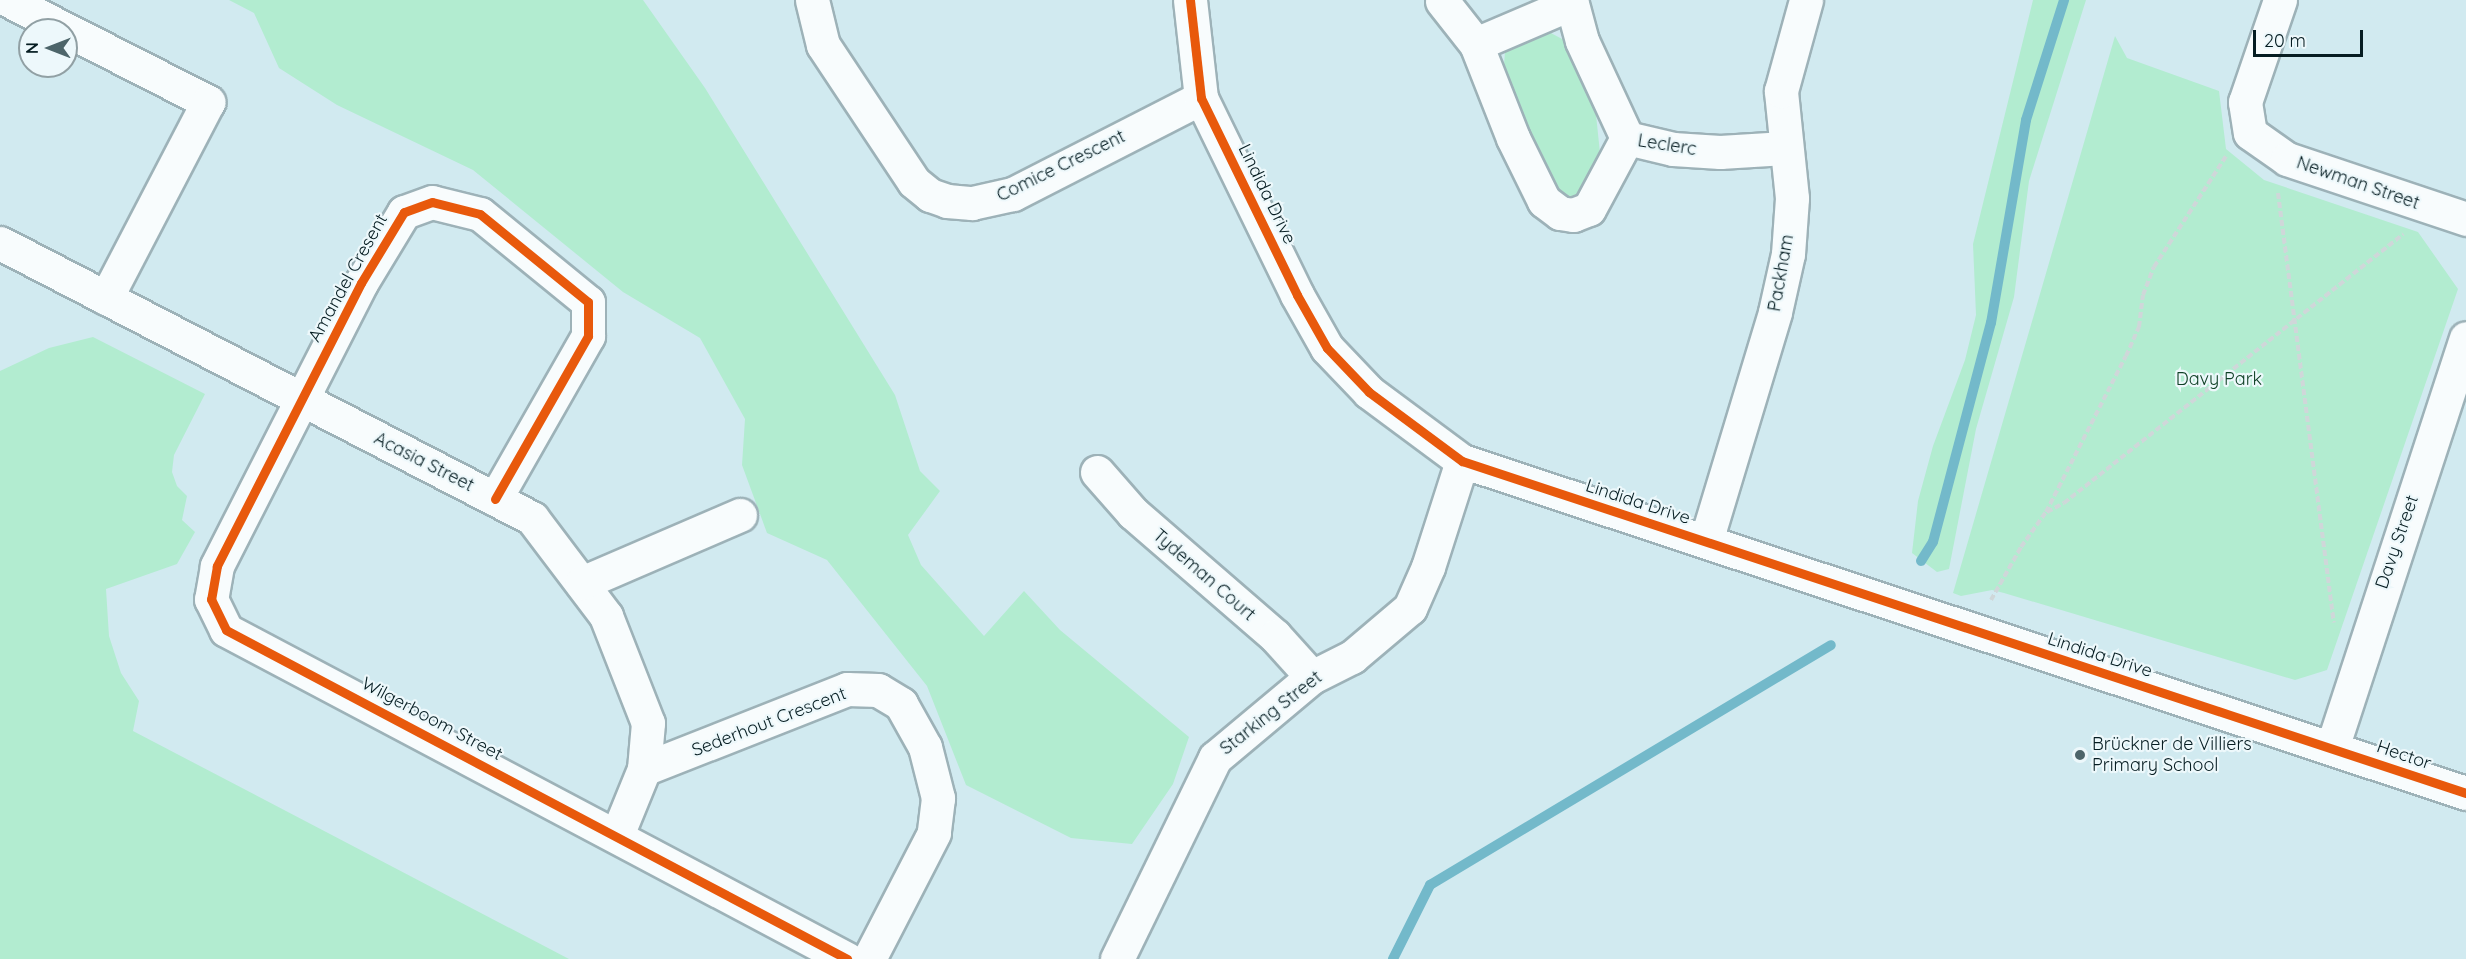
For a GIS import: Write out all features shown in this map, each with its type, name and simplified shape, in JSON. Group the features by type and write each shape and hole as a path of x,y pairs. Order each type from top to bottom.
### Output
{"street":[{"path":"9,0 208,102 106,298"},
{"name":"Comice Crescent","path":"813,0 822,45 914,182 930,195 947,201 981,202 1012,194 1201,98"},
{"name":"Lindida Drive","path":"1190,0 1201,98 1297,295 1327,348 1369,392 1462,461 1706,541 1829,585 2332,748"},
{"name":"Packham","path":"1706,541 1775,312 1788,254 1792,198 1785,148 1781,91 1806,0"},
{"name":"Newman Street","path":"2280,0 2245,102 2250,133 2287,159 2466,219"},
{"path":"1442,1 1476,44 1513,138 1544,201 1560,213 1573,215 1589,209 1627,138"},
{"path":"1476,44 1571,1"},
{"name":"Leclerc","path":"1571,1 1582,41 1627,138 1673,149 1720,152 1785,148"},
{"name":"Amandel Cresent","path":"303,399 361,283 404,212 432,202 480,214 588,302 588,336 495,499"},
{"name":"Acasia Street","path":"0,243 532,518 606,616 648,723 644,769 617,835"},
{"name":"Davy Street","path":"2332,748 2466,338"},
{"name":"Wilgerboom Street","path":"303,399 217,566 211,599 226,630 617,835 847,959"},
{"name":"Starking Street","path":"1117,959 1215,758 1312,677 1352,657 1410,608 1428,567 1462,461"},
{"name":"Tydeman Court","path":"1097,472 1133,513 1275,636 1312,677"},
{"path":"582,583 740,515"},
{"name":"Sederhout Crescent","path":"644,769 847,689 878,690 901,704 925,747 938,798 934,833 869,959"},
{"name":"Hector","path":"2332,748 2466,794"}],"path":[{"path":"1989,604 2021,547 2046,512 2139,327 2143,295 2154,267 2229,150"},
{"path":"2276,181 2333,622 2341,626"},
{"path":"2046,512 2064,503 2410,229"}],"green space":[{"path":"229,0 643,0 705,88 895,395 920,471 940,491 908,535 921,565 984,636 1024,591 1060,630 1189,737 1173,784 1132,844 1071,838 966,785 927,686 827,560 767,533 742,465 745,419 700,338 623,292 473,170 337,105 279,68 254,13"},
{"path":"2033,0 2086,0 2029,181 2014,297 1976,429 1949,569 1937,572 1912,553 1918,501 1933,446 1965,360 1976,315 1973,244"},
{"path":"1549,32 1564,40 1595,105 1600,153 1596,173 1584,195 1566,198 1557,192 1503,77 1505,52"},
{"name":"Davy Park","path":"2115,36 2127,58 2219,91 2226,149 2264,180 2418,232 2458,289 2327,670 2295,680 2004,593 1992,590 1961,596 1953,593"},
{"path":"93,337 205,394 174,455 172,472 177,486 187,496 182,520 195,532 177,564 106,589 109,636 121,673 139,701 133,731 569,959 0,959 0,371 49,348"}],"waterway":[{"path":"1921,561 1933,542 1991,323 2026,120 2064,0"},
{"path":"1393,959 1430,885 1831,645"}],"cycle path":[{"path":"1190,0 1201,98 1297,295 1327,348 1369,392 1462,461 2466,793"},
{"path":"495,499 588,336 588,302 480,214 432,202 404,212 361,283 217,566 211,599 226,630 847,959"}],"place":[{"name":"Brückner de Villiers Primary School","path":"2080,755"}]}
